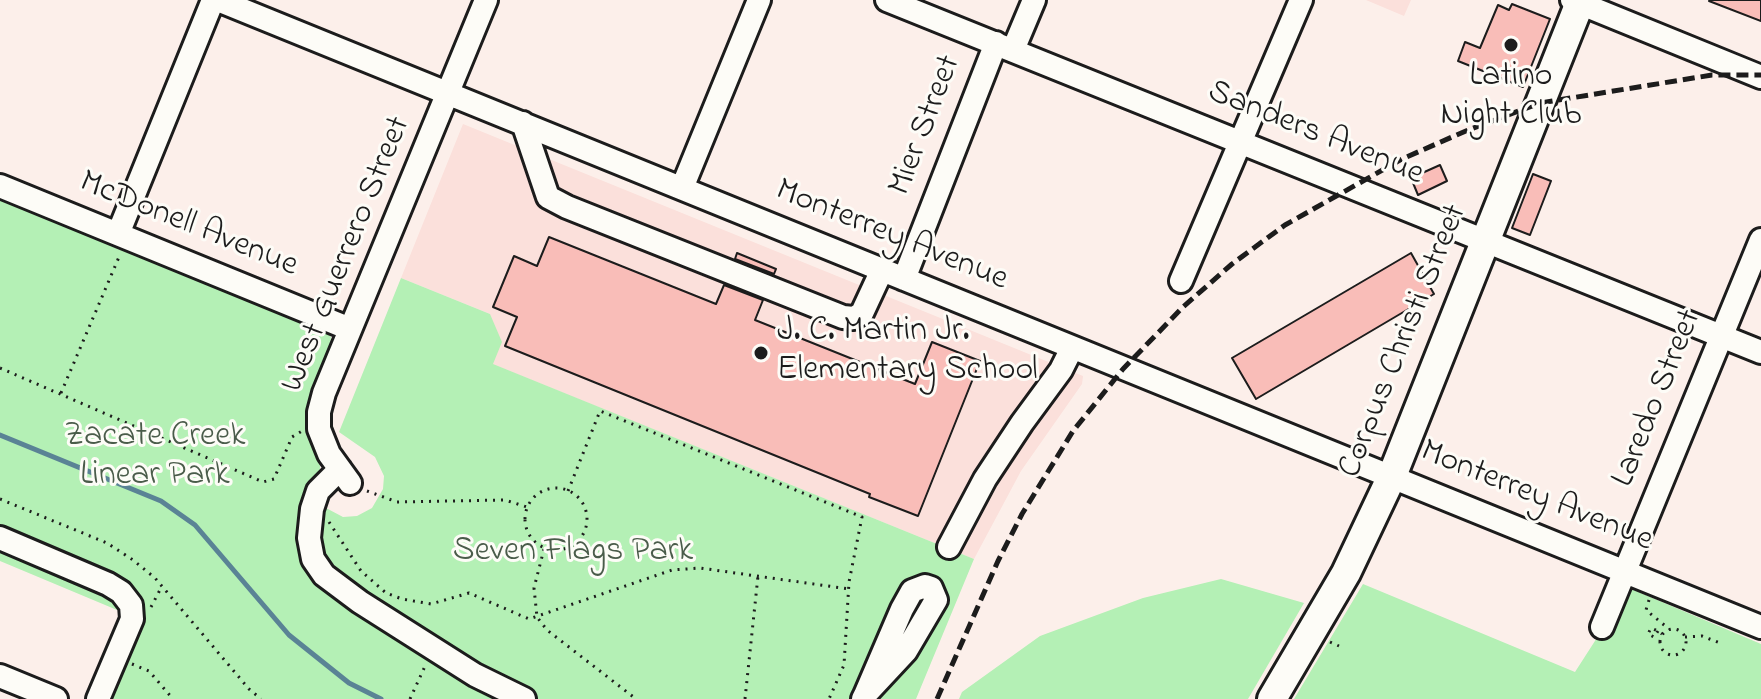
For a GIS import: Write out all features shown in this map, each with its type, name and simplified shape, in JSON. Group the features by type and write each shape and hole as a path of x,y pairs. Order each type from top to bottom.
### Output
{"main road":[{"name":"Corpus Christi Street","path":"1272,699 1346,573 1392,476 1577,1"}],"street":[{"name":"Monterrey Avenue","path":"216,0 1761,627"},
{"path":"119,243 216,0"},
{"name":"West Guerrero Street","path":"486,0 324,393 319,429 329,454 345,476 318,491 312,509 309,538 313,559 324,575 360,602 475,675 524,699"},
{"path":"682,188 759,0"},
{"name":"Sanders Avenue","path":"887,0 1761,352"},
{"name":"Mier Street","path":"904,279 1005,46 1034,0"},
{"path":"1181,281 1301,0"},
{"path":"1577,1 1761,77"},
{"path":"523,123 548,197 582,213 843,317 854,318 862,313 882,270"},
{"name":"McDonell Avenue","path":"0,186 119,243 350,329"},
{"name":"Laredo Street","path":"1602,627 1761,240"},
{"path":"949,547 985,479 1061,370 1072,348"},
{"path":"0,538 108,584 121,592 131,605 139,619 98,699"},
{"path":"0,676 56,699"}],"path":[{"path":"61,393 119,243"},
{"path":"0,368 263,482 274,479 292,437 300,432 319,429"},
{"path":"568,491 600,411 862,517 849,589 844,665 829,699"},
{"path":"553,488 568,491 579,498 585,507 585,530 580,540 571,547 556,551 544,549 532,540 527,531 527,507 543,491 553,488"},
{"path":"378,496 418,504 505,500 527,507"},
{"path":"327,511 329,522 361,571 386,593 431,604 469,593 529,619 672,570 700,568 849,589"},
{"path":"544,549 534,588 537,617 547,630 636,699"},
{"path":"745,699 758,576"},
{"path":"139,619 162,586"},
{"path":"1649,600 1646,610 1670,630 1681,631 1685,637 1687,643 1683,651 1671,655 1664,652 1660,644 1663,634 1670,630"},
{"path":"1658,631 1663,634"},
{"path":"1685,637 1702,636 1720,643"},
{"path":"1327,640 1339,646"},
{"path":"410,699 429,658"},
{"path":"128,663 149,671 173,699"}],"shaded area":[{"path":"1366,0 1411,0 1404,16"},
{"name":"J. C. Martin Jr. Elementary School","path":"463,124 1083,376 1082,384 1021,471 974,559 492,364 490,314 401,278"}],"green space":[{"path":"0,200 325,331 331,337 330,348 307,406 306,421 320,461 320,500 326,508 343,517 357,516 372,508 383,489 384,476 375,457 339,432 401,278 490,314 502,342 493,364 974,559 916,699 112,699 141,620 0,561"},
{"path":"1221,579 1304,603 1248,699 959,699 962,692 1040,636 1143,598"},
{"path":"1363,584 1575,672 1629,588 1761,644 1761,699 1294,699"}],"building":[{"path":"1761,0 1761,21 1709,1"},
{"name":"Latino Night Club","path":"1512,4 1550,19 1523,87 1458,61 1465,42 1480,48 1498,5 1509,10"},
{"path":"1440,165 1447,181 1418,195 1411,178"},
{"path":"1533,174 1551,181 1530,235 1512,228"},
{"path":"549,237 716,304 724,285 763,300 755,320 915,384 932,342 980,361 918,516 505,346 517,317 493,307 514,256 537,266"},
{"path":"737,253 776,269 774,274 735,259"},
{"path":"1411,253 1434,294 1256,399 1232,358"}],"waterway":[{"path":"0,435 161,501 195,525 289,635 349,683 381,699"}],"railway":[{"path":"937,699 998,561 1022,514 1073,431 1123,369 1183,307 1232,264 1285,225 1402,159 1540,103 1712,75 1761,75"}],"place":[{"name":"Latino Night Club","path":"1511,45"},
{"name":"J. C. Martin Jr. Elementary School","path":"761,353"}],"park label":[{"name":"Zacate Creek Linear Park","path":"155,458"},
{"name":"Seven Flags Park","path":"573,553"}]}
